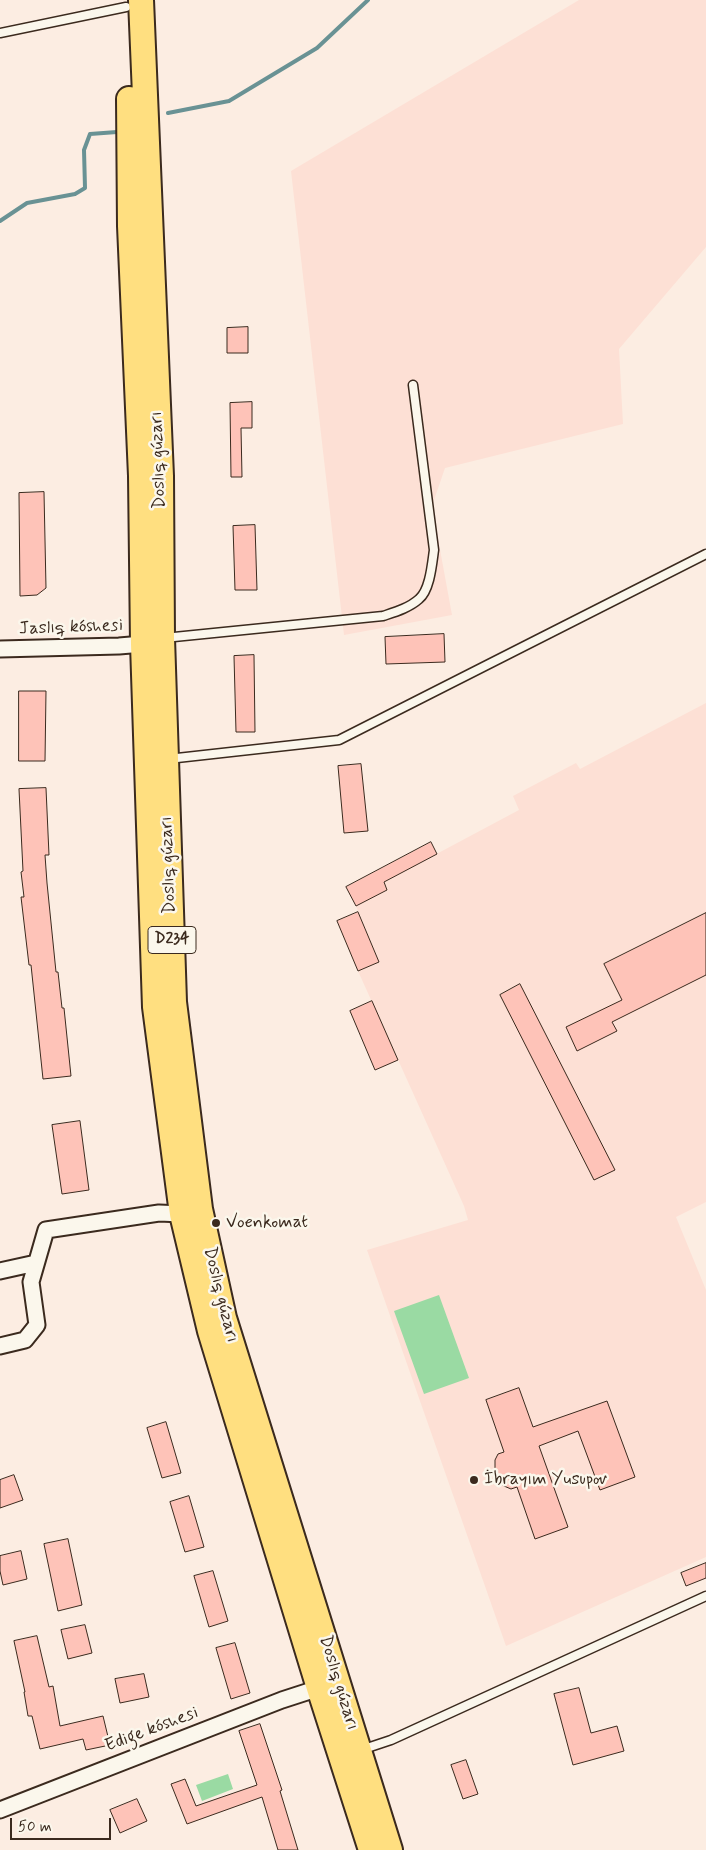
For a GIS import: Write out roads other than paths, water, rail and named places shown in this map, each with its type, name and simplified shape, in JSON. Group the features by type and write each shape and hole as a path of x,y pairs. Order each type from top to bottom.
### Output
{"main road":[{"name":"Doslıq gúzarı","path":"137,2 130,226 151,476 155,1007 182,1214 210,1331 319,1688 371,1850"},
{"name":"Doslıq gúzarı","path":"153,641 166,760 174,1002 200,1210 224,1318 390,1850"}],"street":[{"name":"Jaslıq kóshesi","path":"0,649 119,646 153,641"},
{"path":"0,1346 25,1340 37,1324 31,1282 46,1230 159,1213 182,1214"},
{"path":"0,1271 36,1263"},
{"name":"Edige kóshesi","path":"0,1810 264,1707 319,1688"}],"lane":[{"path":"0,33 137,2"},
{"path":"153,641 383,616 402,609 421,598 431,575 434,550 413,385"},
{"path":"166,760 339,740 706,554"},
{"path":"359,1751 391,1740 706,1596"}],"waterway":[{"path":"168,113 229,101 317,48 368,0"},
{"path":"0,221 27,203 75,194 85,188 84,150 90,134 117,132"}],"place":[{"name":"Voenkomat","path":"216,1223"},
{"name":"İbrayım Yusupov","path":"474,1480"}]}
